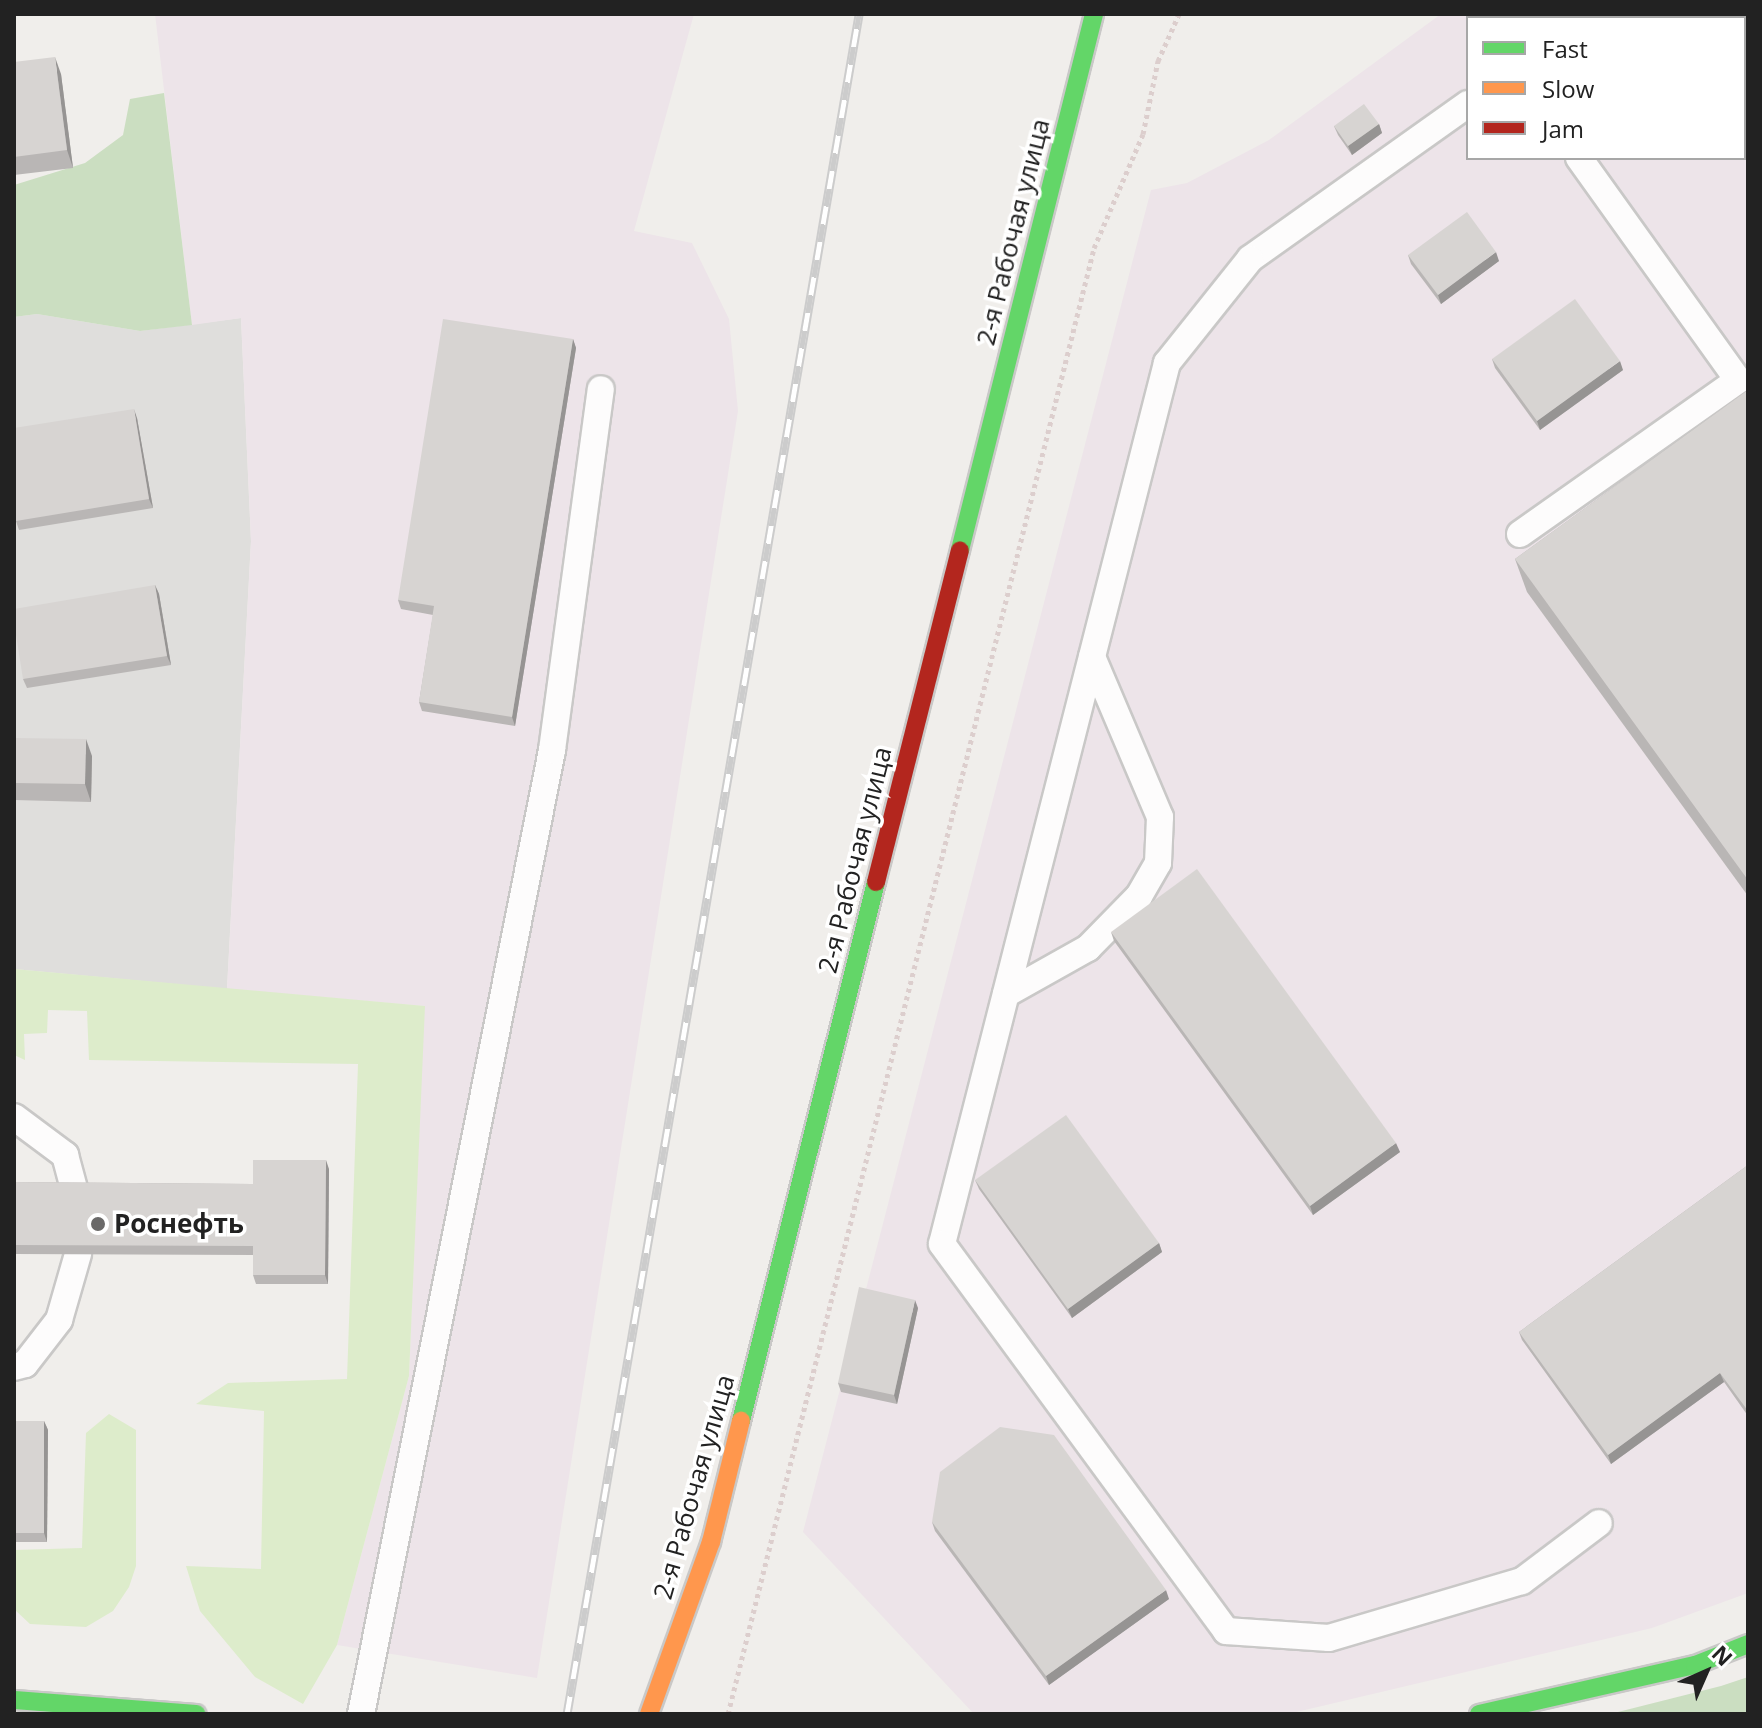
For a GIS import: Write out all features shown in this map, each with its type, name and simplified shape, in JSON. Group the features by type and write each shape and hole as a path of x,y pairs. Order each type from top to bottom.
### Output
{"main road":[{"name":"2-я Рабочая улица","path":"649,1714 711,1542 1094,14"},
{"path":"1479,1714 1695,1665 1748,1644"},
{"path":"14,1700 66,1708 196,1714"}],"lane":[{"path":"1466,105 1250,259 1167,363 942,1244 1226,1631 1329,1638 1522,1581 1599,1523"},
{"path":"1520,534 1743,376 1581,160"},
{"path":"361,1714 541,812 601,389"},
{"path":"1006,994 1088,948 1139,896 1158,863 1160,817 1092,657"},
{"path":"14,1117 65,1155 75,1192"},
{"path":"14,1367 25,1364 59,1320 78,1254"}],"path":[{"path":"728,1714 1094,248 1143,134 1158,61 1179,14"}],"shaded area":[{"path":"155,14 694,14 634,231 692,243 729,319 738,411 537,1678 337,1645 409,1376 424,1006 227,989 251,541 241,318 192,325"},
{"path":"1441,14 1748,14 1748,1593 1652,1628 1288,1714 974,1714 803,1532 1151,190 1187,183 1269,140"},
{"path":"37,314 140,331 241,318 251,541 227,989 14,969 14,317"}],"green space":[{"path":"164,93 192,325 140,331 37,314 14,317 14,185 85,163 123,135 130,99"},
{"path":"14,969 425,1006 409,1376 337,1645 303,1704 255,1677 200,1611 186,1566 261,1569 264,1411 196,1404 228,1383 347,1379 358,1064 89,1060 87,1011 48,1010 47,1033 24,1034 25,1060 14,1055"},
{"path":"109,1414 136,1430 136,1566 129,1587 113,1611 86,1627 30,1624 14,1609 14,1550 82,1548 86,1433"},
{"path":"1748,1677 1748,1714 1610,1714 1721,1686"}],"building":[{"path":"55,57 67,150 14,157 14,62"},
{"path":"1364,104 1379,124 1348,146 1334,126"},
{"path":"1467,212 1496,252 1438,295 1408,255"},
{"path":"1575,299 1620,361 1537,421 1492,359"},
{"path":"443,319 573,339 512,717 419,702 434,606 398,600"},
{"path":"1748,390 1748,880 1515,559"},
{"path":"134,409 149,499 16,521 14,428"},
{"path":"155,585 167,656 23,679 14,609"},
{"path":"14,738 86,739 85,784 14,783"},
{"path":"1197,869 1396,1143 1310,1206 1111,932"},
{"path":"1066,1115 1159,1243 1068,1309 975,1180"},
{"path":"253,1160 326,1160 325,1275 253,1275 253,1246 14,1245 14,1182 253,1184"},
{"path":"1748,1165 1748,1411 1720,1373 1608,1455 1519,1332"},
{"path":"859,1287 915,1300 894,1395 838,1383"},
{"path":"14,1421 44,1421 44,1533 14,1533"},
{"path":"1000,1427 1054,1435 1166,1590 1046,1676 932,1522 940,1472"}],"railway":[{"path":"567,1714 859,14"}],"traffic: fast":[{"path":"960,550 1094,14"},
{"path":"741,1421 876,882"},
{"path":"1479,1714 1695,1665 1748,1644"},
{"path":"14,1700 196,1714"}],"traffic: slow":[{"path":"649,1714 711,1542 741,1421"}],"traffic: jam":[{"path":"876,882 960,550"}],"place":[{"name":"Роснефть","path":"98,1224"}]}
